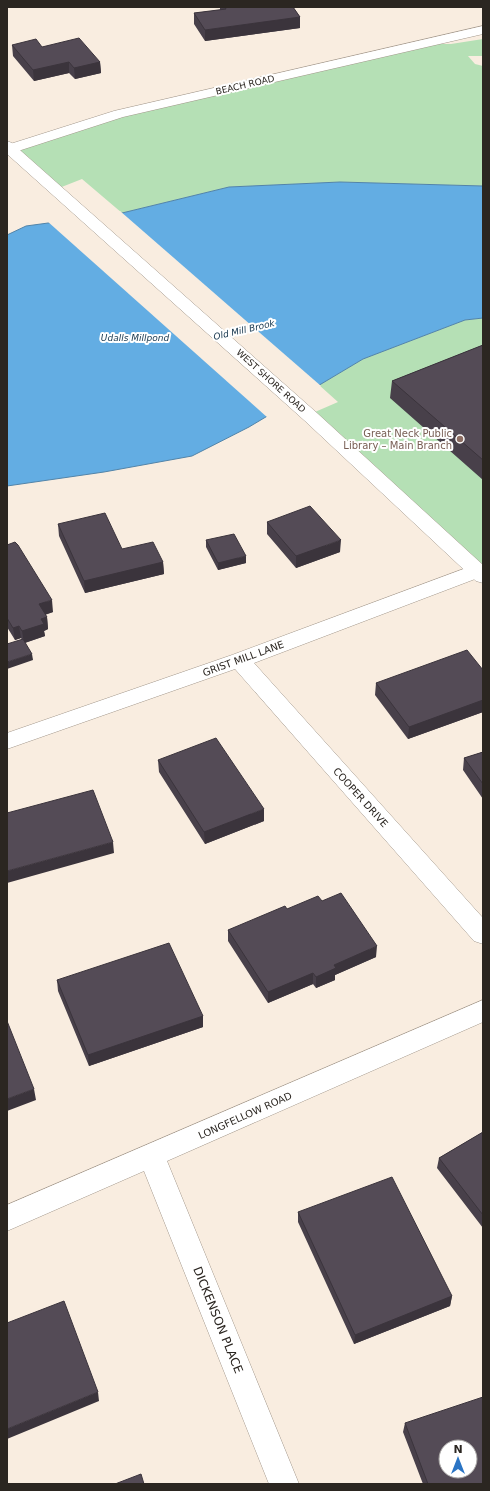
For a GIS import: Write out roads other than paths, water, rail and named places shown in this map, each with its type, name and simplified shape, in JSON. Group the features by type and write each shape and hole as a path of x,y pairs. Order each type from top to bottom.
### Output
{"street":[{"name":"BEACH ROAD","path":"9,148 119,114 483,30"},
{"name":"WEST SHORE ROAD","path":"9,148 54,190 311,417 482,572"},
{"name":"GRIST MILL LANE","path":"7,741 239,660 482,572"},
{"name":"COOPER DRIVE","path":"239,660 483,934"},
{"name":"LONGFELLOW ROAD","path":"7,1218 483,1012"},
{"name":"DICKENSON PLACE","path":"151,1156 284,1484"}],"water":[{"name":"Udalls Millpond","path":"340,182 483,186 483,318 465,320 363,359 249,427 192,456 104,472 7,486 7,235 26,226 122,213 229,187"}],"place":[{"name":"Great Neck Public Library – Main Branch","path":"460,439"}],"water label":[{"name":"Old Mill Brook","path":"244,330"}]}
